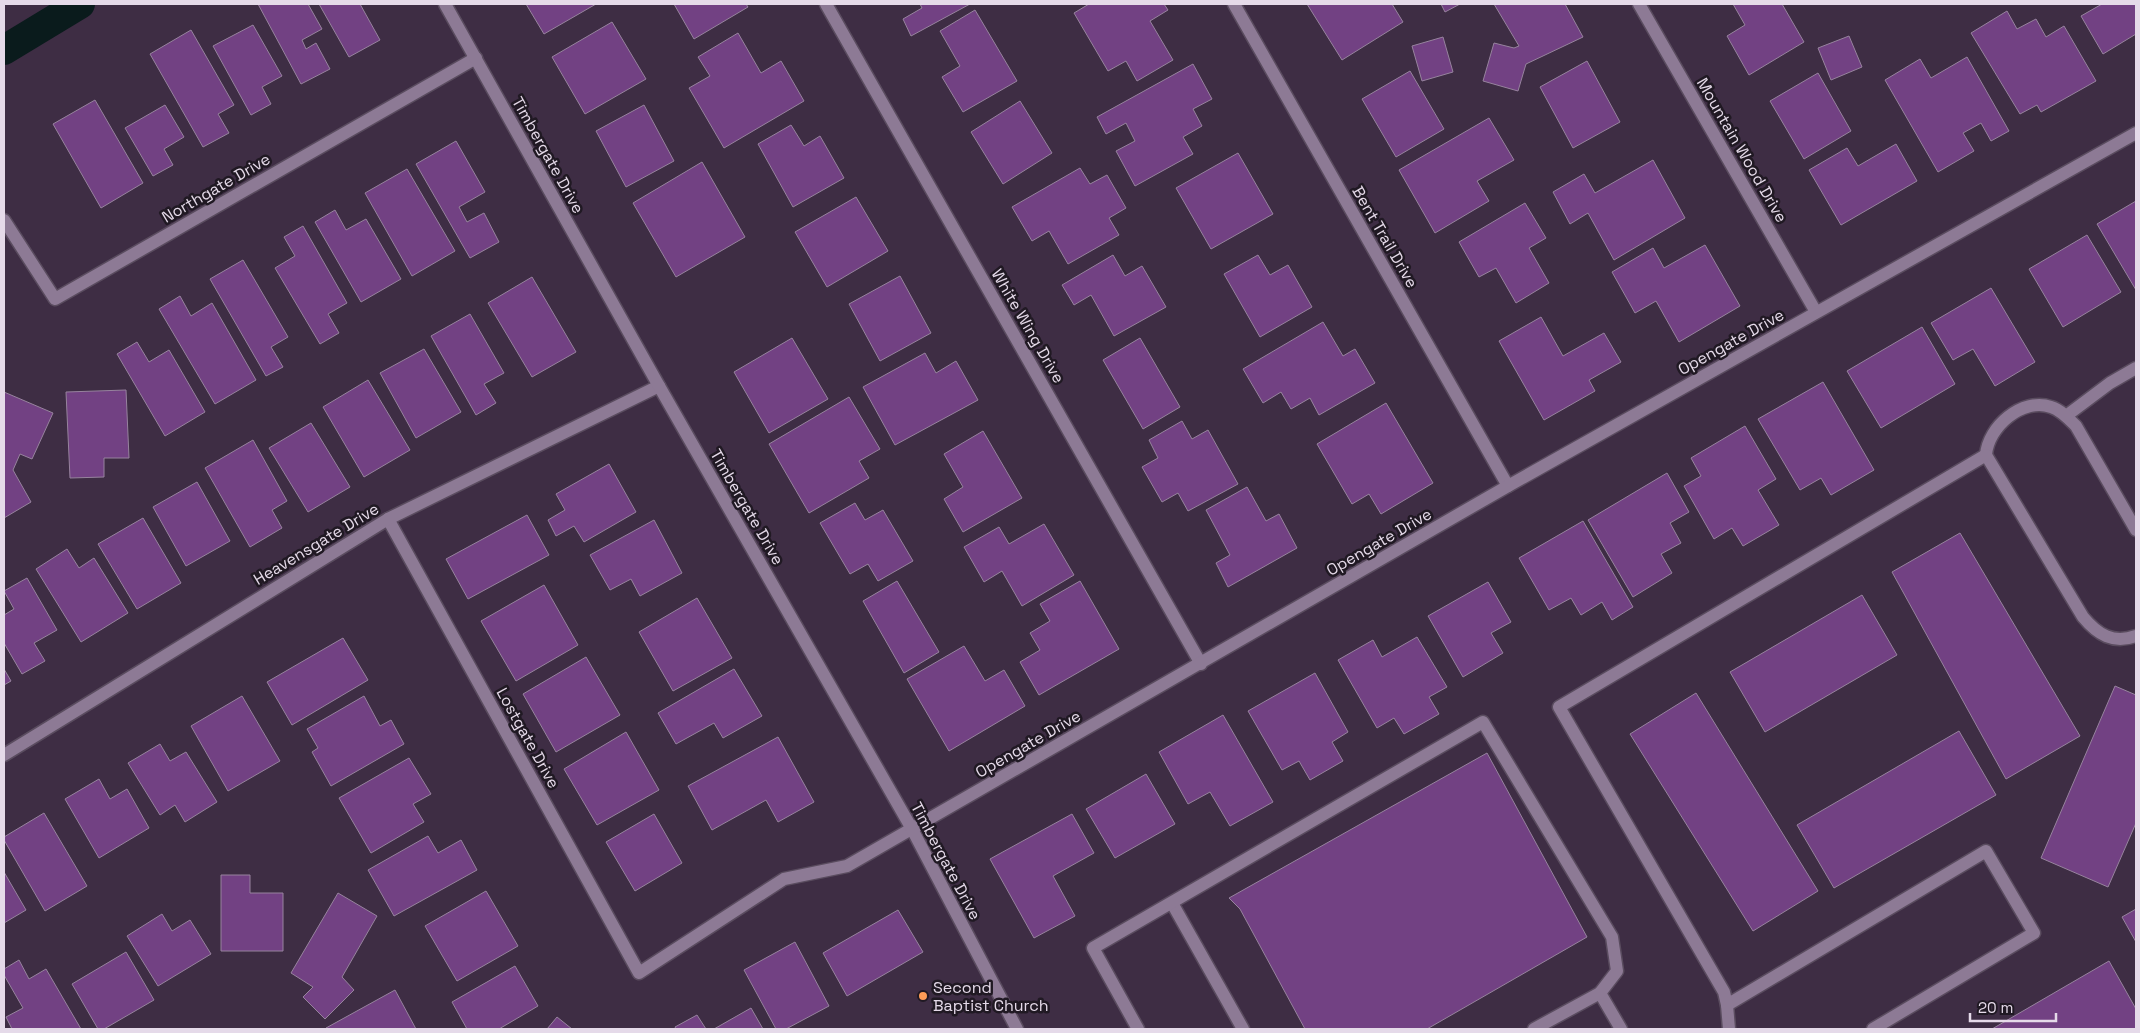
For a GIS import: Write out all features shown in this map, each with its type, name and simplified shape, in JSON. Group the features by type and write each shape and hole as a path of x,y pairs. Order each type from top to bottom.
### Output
{"street":[{"name":"Timbergate Drive","path":"445,4 659,386 912,830 1012,1026"},
{"name":"White Wing Drive","path":"826,4 1201,664"},
{"name":"Bent Trail Drive","path":"1234,4 1508,486"},
{"name":"Mountain Wood Drive","path":"1640,4 1816,312"},
{"name":"Northgate Drive","path":"4,220 55,299 476,58"},
{"name":"Opengate Drive","path":"639,972 784,879 847,866 1508,486 2136,133"},
{"path":"2066,416 2110,383 2136,368"},
{"name":"Heavensgate Drive","path":"4,755 388,519 659,386"},
{"path":"2136,530 2076,426 2066,416 2051,407 2041,405 2016,413 2000,424 1992,433 1987,443 1986,455 2088,624 2107,638 2119,640 2136,636"},
{"path":"1729,1029 1724,992 1559,707 1986,455"},
{"name":"Lostgate Drive","path":"388,519 639,972"},
{"path":"1138,1029 1092,948 1483,722 1612,937 1617,971 1600,993 1534,1029"},
{"path":"1727,1006 1986,851 2034,933 1873,1029"},
{"path":"1172,903 1243,1029"},
{"path":"1600,993 1622,1029"}],"building":[{"path":"258,4 308,4 322,29 302,40 306,49 316,43 330,69 301,84"},
{"path":"319,4 360,4 380,40 349,57"},
{"path":"526,4 596,4 544,34"},
{"path":"674,4 746,4 748,7 694,39"},
{"path":"920,4 970,4 911,36 903,19 922,8"},
{"path":"1089,4 1164,4 1168,10 1150,21 1173,60 1137,81 1126,61 1108,71 1074,13"},
{"path":"1307,4 1392,4 1403,22 1342,60"},
{"path":"1441,4 1460,4 1445,12"},
{"path":"1494,4 1565,4 1583,37 1526,64 1518,91 1483,81 1494,43 1514,48 1519,46"},
{"path":"1733,4 1782,4 1804,42 1749,75 1727,36 1745,25"},
{"path":"2102,4 2136,4 2136,34 2103,54 2081,16"},
{"path":"975,10 1017,81 963,112 942,77 960,66 940,31"},
{"path":"2007,11 2017,29 2036,19 2046,37 2064,26 2096,81 2041,112 2037,105 2020,114 1971,33"},
{"path":"612,22 646,79 585,114 552,57"},
{"path":"253,25 282,76 262,87 271,104 251,115 213,46"},
{"path":"191,30 234,105 218,114 229,133 203,147 150,54"},
{"path":"738,33 761,73 781,61 804,101 724,148 689,88 710,76 698,57"},
{"path":"1849,36 1862,67 1831,80 1818,48"},
{"path":"1443,37 1453,72 1422,81 1412,46"},
{"path":"1967,57 2009,131 1991,141 1981,123 1963,133 1974,151 1938,172 1885,80 1920,59 1931,78"},
{"path":"1587,61 1620,122 1573,148 1540,87"},
{"path":"1193,64 1212,99 1193,109 1202,126 1183,137 1193,154 1135,186 1116,151 1135,141 1126,123 1106,134 1097,117"},
{"path":"1410,71 1444,129 1396,157 1362,99"},
{"path":"1818,73 1851,131 1804,159 1770,101"},
{"path":"95,100 143,183 101,208 53,124"},
{"path":"1020,101 1052,153 1003,184 971,132"},
{"path":"165,105 184,137 164,149 173,165 153,176 125,128"},
{"path":"644,105 674,161 626,187 596,131"},
{"path":"1489,118 1514,160 1477,181 1489,201 1435,233 1399,170"},
{"path":"791,125 804,146 820,136 844,178 793,207 758,144"},
{"path":"456,141 485,192 459,207 467,222 484,213 499,242 470,258 416,164"},
{"path":"1896,144 1917,181 1841,225 1809,170 1847,148 1858,166"},
{"path":"1238,153 1273,214 1211,249 1176,188"},
{"path":"1653,160 1685,218 1614,260 1588,213 1570,224 1553,192 1584,174 1595,193"},
{"path":"702,162 745,237 676,277 633,203"},
{"path":"1080,168 1090,184 1107,175 1126,208 1109,218 1119,235 1068,264 1049,231 1032,241 1012,207"},
{"path":"407,169 455,251 412,276 365,193"},
{"path":"856,197 888,251 827,287 795,232"},
{"path":"2136,201 2136,290 2097,224"},
{"path":"1525,203 1546,238 1529,248 1549,283 1516,303 1496,268 1479,277 1459,242"},
{"path":"335,210 346,230 366,219 401,279 361,302 315,222"},
{"path":"303,226 347,303 328,314 339,333 320,344 275,268 295,256 284,237"},
{"path":"2087,235 2121,292 2063,327 2029,269"},
{"path":"1705,245 1740,306 1679,342 1656,301 1635,313 1612,272 1653,248 1664,268"},
{"path":"1113,255 1125,276 1142,266 1166,307 1114,336 1091,295 1074,305 1062,285"},
{"path":"1258,255 1270,275 1288,265 1312,307 1260,337 1224,274"},
{"path":"243,260 288,337 271,347 283,367 266,376 210,279"},
{"path":"900,276 931,333 880,361 849,304"},
{"path":"532,277 576,352 532,377 488,303"},
{"path":"1991,288 2035,362 1995,386 1973,349 1953,360 1931,323"},
{"path":"180,296 191,316 212,303 256,380 215,404 159,309"},
{"path":"470,314 504,373 484,384 496,403 476,415 431,336"},
{"path":"1541,317 1563,356 1604,333 1621,362 1589,380 1595,391 1544,420 1499,341"},
{"path":"1323,322 1343,356 1355,349 1375,383 1319,415 1310,398 1291,409 1281,392 1263,403 1243,369"},
{"path":"1922,327 1955,384 1881,428 1847,371"},
{"path":"792,338 828,399 769,433 734,372"},
{"path":"1140,338 1180,407 1143,429 1103,360"},
{"path":"137,342 149,362 169,350 205,412 165,436 117,354"},
{"path":"424,349 461,412 416,438 380,373"},
{"path":"925,353 936,373 956,361 978,400 895,445 863,387"},
{"path":"368,380 410,450 364,477 323,407"},
{"path":"1823,382 1874,470 1831,495 1821,478 1800,490 1758,419"},
{"path":"126,390 129,458 104,458 104,477 70,478 66,392"},
{"path":"4,392 53,413 32,459 20,454 13,470 31,502 4,518"},
{"path":"849,397 880,449 859,461 869,478 809,513 769,444"},
{"path":"1386,403 1433,483 1381,514 1369,494 1352,504 1317,444"},
{"path":"1182,421 1192,439 1208,430 1238,484 1188,511 1178,493 1162,502 1142,467 1158,458 1149,440"},
{"path":"311,423 350,487 308,512 269,448"},
{"path":"1745,426 1776,479 1758,490 1779,525 1743,546 1732,528 1714,539 1684,486 1701,476 1691,458"},
{"path":"983,431 1022,498 963,532 944,499 963,487 944,454"},
{"path":"253,440 287,501 272,510 282,528 250,547 205,468"},
{"path":"609,464 636,512 584,542 574,526 556,536 548,520 565,510 556,494"},
{"path":"1667,473 1689,512 1670,523 1681,543 1661,554 1672,573 1633,597 1588,520"},
{"path":"197,482 230,541 186,566 153,507"},
{"path":"1247,487 1266,521 1279,514 1297,548 1228,587 1216,563 1230,555 1206,510"},
{"path":"855,503 865,520 883,510 913,561 878,581 868,564 850,574 820,523"},
{"path":"527,515 549,555 468,599 446,559"},
{"path":"143,518 181,583 137,609 98,544"},
{"path":"654,520 682,573 640,596 631,579 610,590 590,555"},
{"path":"1583,521 1633,607 1612,620 1602,602 1581,615 1571,598 1549,610 1519,558"},
{"path":"1044,524 1074,575 1022,606 1002,571 984,582 964,547 999,527 1009,544"},
{"path":"1960,533 2080,736 2006,779 1892,572"},
{"path":"67,549 79,568 94,558 128,613 81,642 36,569"},
{"path":"27,578 57,630 34,643 45,661 22,674 4,643 4,615 14,609 4,591"},
{"path":"897,581 939,652 904,673 863,601"},
{"path":"1080,581 1119,649 1039,695 1020,662 1040,650 1030,633 1050,621 1040,604"},
{"path":"1488,582 1511,622 1491,633 1503,653 1463,677 1428,616"},
{"path":"544,585 578,645 516,681 481,621"},
{"path":"1862,595 1897,655 1765,732 1730,672"},
{"path":"697,598 732,658 673,691 639,632"},
{"path":"1417,637 1447,687 1429,697 1439,714 1404,734 1394,718 1377,728 1338,660 1373,640 1382,657"},
{"path":"343,638 368,680 292,725 267,682"},
{"path":"964,646 985,681 1004,670 1025,706 949,751 907,679"},
{"path":"586,657 620,715 556,752 523,694"},
{"path":"4,669 11,681 4,685"},
{"path":"734,669 762,716 723,738 714,723 676,744 658,713"},
{"path":"1315,673 1348,732 1332,742 1343,761 1310,780 1299,761 1282,770 1248,711"},
{"path":"2115,686 2136,695 2136,823 2108,887 2041,858"},
{"path":"1696,693 1818,891 1753,931 1630,734"},
{"path":"242,696 280,761 228,791 191,726"},
{"path":"364,696 380,726 391,720 404,744 331,786 312,752 318,748 307,729"},
{"path":"1223,715 1273,802 1230,826 1210,792 1188,804 1159,752"},
{"path":"1959,731 1996,795 1834,888 1797,825"},
{"path":"626,732 659,790 597,825 564,769"},
{"path":"778,737 814,802 778,822 766,800 712,830 688,786"},
{"path":"160,744 170,761 186,752 217,802 185,822 175,805 160,815 128,763"},
{"path":"1487,753 1587,937 1427,1029 1305,1029 1240,909 1229,898"},
{"path":"409,758 431,794 413,804 424,822 371,853 339,798"},
{"path":"1146,774 1175,824 1115,858 1086,809"},
{"path":"99,779 110,799 127,789 149,828 99,858 65,799"},
{"path":"44,813 87,886 45,911 4,840 4,837"},
{"path":"654,814 682,863 635,891 606,842"},
{"path":"1072,814 1094,853 1053,876 1075,916 1034,938 990,859"},
{"path":"428,836 438,853 461,840 477,870 394,916 368,870"},
{"path":"4,872 26,910 4,923"},
{"path":"221,875 250,875 250,893 283,893 283,951 221,951"},
{"path":"486,891 518,946 457,981 425,926"},
{"path":"338,893 377,916 342,977 354,990 325,1019 303,997 313,987 291,973"},
{"path":"2136,909 2136,942 2122,917"},
{"path":"898,910 923,952 847,996 823,953"},
{"path":"162,914 172,931 190,920 211,954 158,986 127,936"},
{"path":"795,942 829,1006 786,1029 776,1029 744,970"},
{"path":"126,952 154,1000 104,1029 98,1029 72,984"},
{"path":"19,960 29,979 46,969 81,1029 12,1029 6,1017 23,1008 4,975 4,969"},
{"path":"2109,961 2136,1009 2136,1029 1992,1029"},
{"path":"515,966 538,1006 499,1029 467,1029 452,1002"},
{"path":"395,990 416,1029 326,1028"},
{"path":"751,1008 763,1029 714,1029"},
{"path":"697,1015 706,1029 676,1029 675,1027"},
{"path":"557,1017 572,1029 547,1029"}],"waterway":[{"path":"4,50 80,4"}],"place":[{"name":"Second Baptist Church","path":"923,996"}]}
